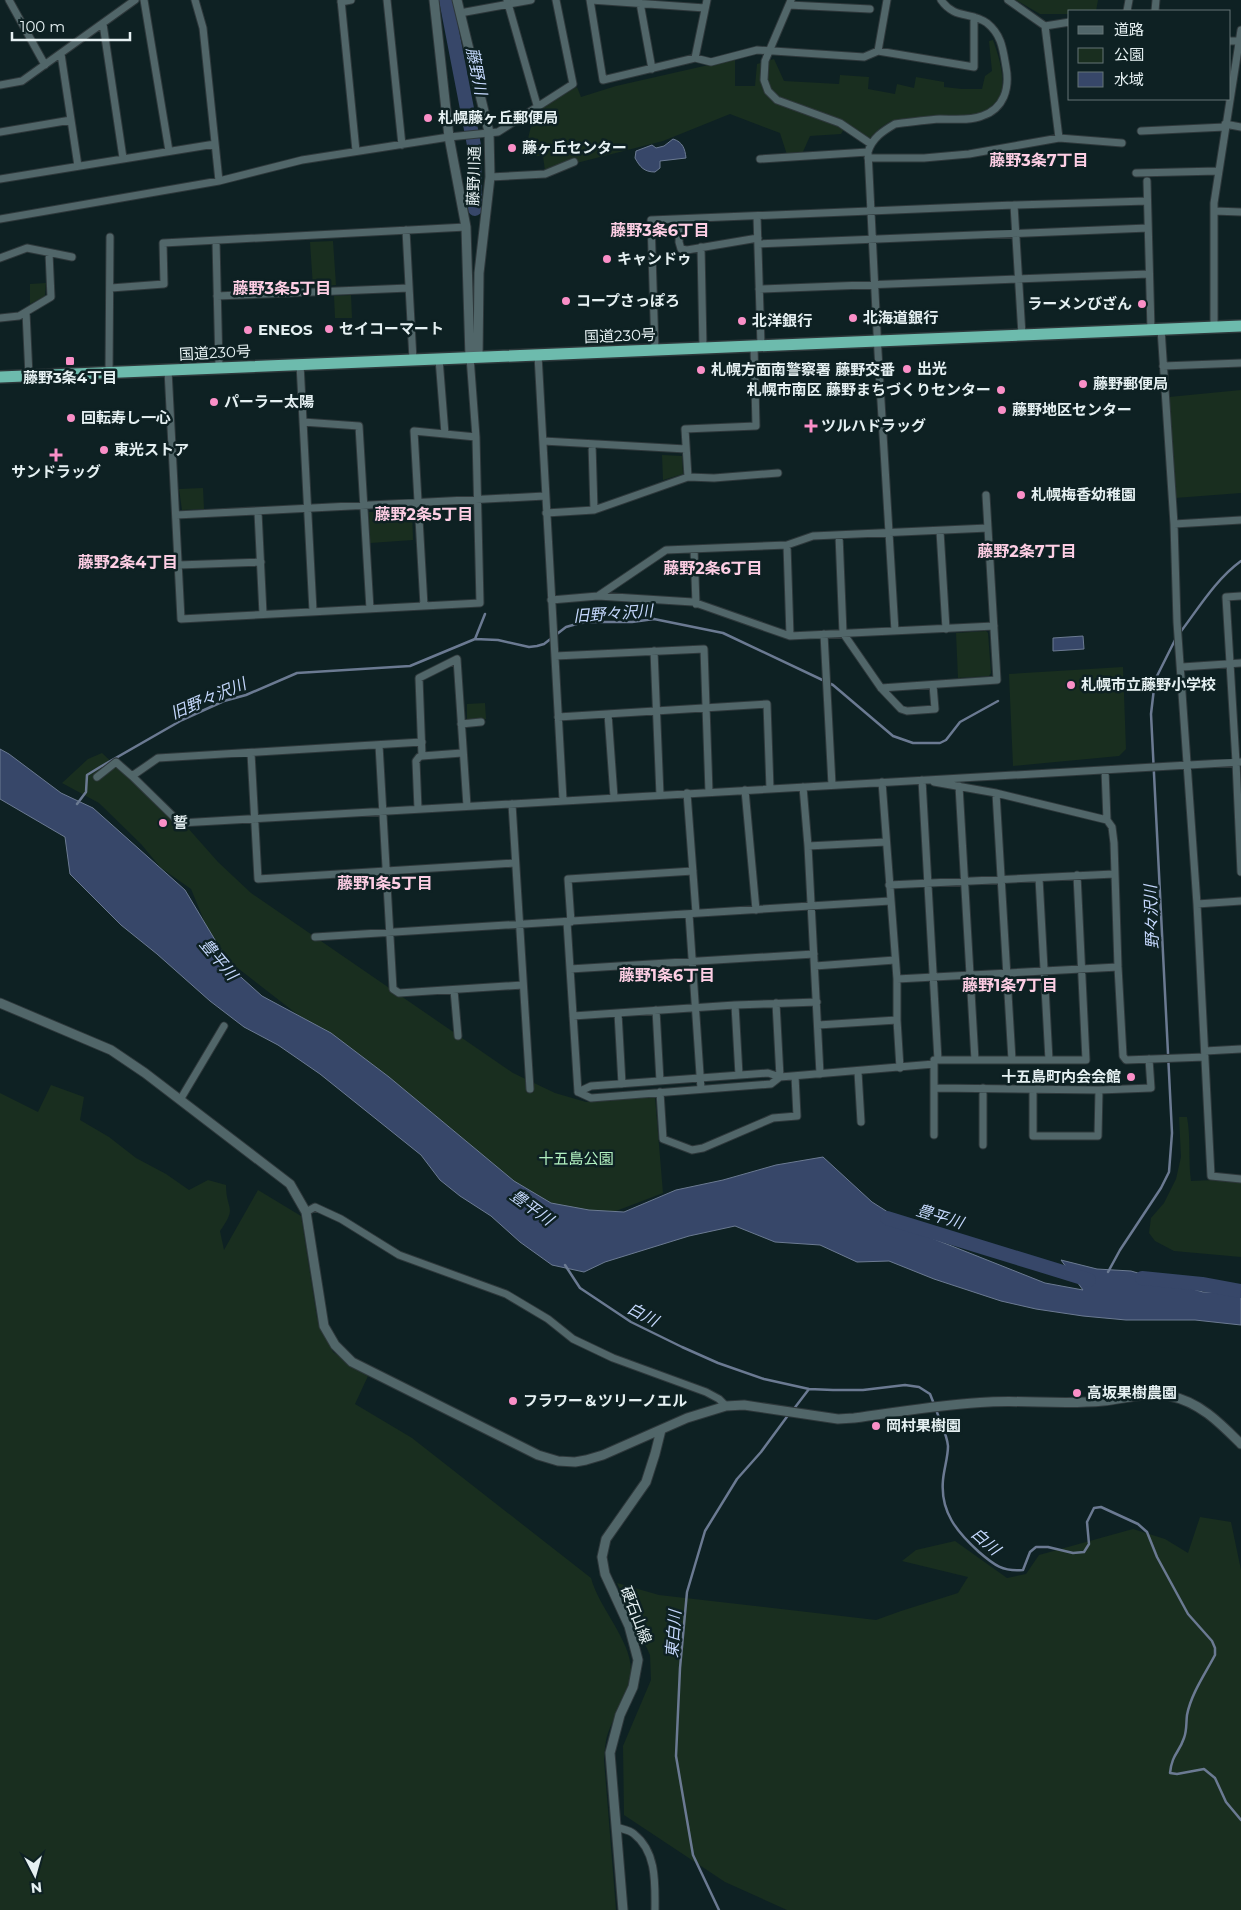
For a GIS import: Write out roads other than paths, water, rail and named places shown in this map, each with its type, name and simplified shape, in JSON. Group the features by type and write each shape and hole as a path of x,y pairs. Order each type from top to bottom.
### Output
{"highway":[{"name":"国道230号","path":"0,377 1241,326"}],"street":[{"path":"9,0 45,65"},
{"path":"0,85 22,82 135,0"},
{"path":"144,0 170,151"},
{"path":"194,0 203,28 219,181"},
{"path":"351,0 341,1 356,151"},
{"path":"387,0 402,144"},
{"name":"藤野川通","path":"434,0 466,228 474,357"},
{"name":"藤野川通","path":"457,0 487,132 490,177 479,273 474,357"},
{"path":"460,12 507,2 532,0"},
{"path":"0,219 219,181 302,160 402,144 498,132 537,105 573,84 556,0"},
{"path":"705,8 591,0 603,80 695,58 711,62 757,50 864,57 878,51 974,67 974,18"},
{"path":"695,58 707,0"},
{"path":"878,51 887,0"},
{"path":"895,631 870,211 868,155 870,144 882,131 895,124 981,117 995,110 1007,91 1007,76 1000,39 986,23 957,14 947,8 941,0"},
{"path":"1008,0 1045,26 1068,22"},
{"path":"507,2 537,105"},
{"path":"870,8 790,2 765,62 764,80 768,91 776,100 840,123 870,144"},
{"path":"640,3 652,69"},
{"path":"103,24 123,158"},
{"path":"1045,26 1058,138"},
{"path":"1240,37 1231,84 1241,84"},
{"path":"61,54 78,166"},
{"path":"1214,327 1214,211 1229,100"},
{"path":"0,132 71,120"},
{"path":"1141,131 1225,126 1241,127"},
{"path":"760,159 868,155 924,158 969,154 1058,138 1122,143"},
{"path":"0,179 215,144"},
{"path":"490,177 545,174 574,162"},
{"path":"1136,173 1218,171"},
{"path":"1147,181 1149,274 1156,330 1163,366 1174,524 1177,622 1182,667 1197,904 1211,1176 1241,1179"},
{"path":"655,350 651,220 1147,201"},
{"path":"1014,205 1022,335"},
{"path":"1214,211 1241,212"},
{"path":"688,478 685,429 756,426 759,289 757,216"},
{"path":"680,219 679,242 681,249 687,250 758,241 872,239 1148,228"},
{"path":"111,288 164,284 163,243 466,228"},
{"path":"406,230 413,360"},
{"path":"109,372 110,237"},
{"path":"216,241 219,368"},
{"path":"700,247 703,348"},
{"path":"0,258 27,248 72,257"},
{"path":"0,318 19,316 51,297 49,253"},
{"path":"759,289 1149,274"},
{"path":"217,296 409,288"},
{"path":"26,312 30,376"},
{"path":"538,355 563,800"},
{"path":"168,370 181,619 480,602 474,357"},
{"path":"439,359 445,434"},
{"path":"1163,366 1241,363"},
{"path":"300,364 306,509 313,612"},
{"path":"303,422 359,426 370,609"},
{"path":"424,606 414,431 476,437"},
{"path":"542,441 686,449"},
{"path":"592,444 594,510"},
{"path":"546,513 594,510 688,478 778,473"},
{"path":"881,688 997,680 986,495"},
{"path":"176,515 545,496"},
{"path":"258,512 263,614"},
{"path":"1174,524 1241,520"},
{"path":"598,596 666,550 787,545 813,536 890,534 988,528"},
{"path":"940,531 946,629"},
{"path":"839,535 843,634 881,688 901,709 907,711 935,709 933,685"},
{"path":"787,545 790,636"},
{"path":"694,549 696,604"},
{"path":"178,566 261,562"},
{"path":"551,600 598,596 696,604 790,636 994,626"},
{"path":"1241,596 1226,596 1239,762 1241,872"},
{"path":"824,634 832,784"},
{"path":"555,656 704,649 709,792"},
{"path":"654,651 660,795"},
{"path":"422,756 419,678 457,660 466,806"},
{"path":"1182,667 1241,663"},
{"path":"558,717 767,704 770,788"},
{"path":"608,714 614,797"},
{"path":"461,724 481,722"},
{"path":"132,776 158,758 422,742"},
{"path":"379,745 393,989 399,993 523,985"},
{"path":"251,752 258,879 515,863"},
{"path":"418,809 416,761 419,756 462,753"},
{"path":"97,777 116,762 180,823 1239,762"},
{"path":"1105,770 1107,820 1112,827 1123,1056 1126,1060 1175,1058 1241,1049"},
{"path":"922,780 996,793 1107,820"},
{"path":"922,780 934,977 936,1062 934,1135"},
{"path":"882,782 896,960 900,1068"},
{"path":"959,786 975,1060"},
{"path":"802,787 808,846 820,1074"},
{"path":"745,790 756,910"},
{"path":"687,793 693,870 692,960 701,1089"},
{"path":"996,793 1012,1060"},
{"path":"512,804 530,1089"},
{"path":"808,846 886,842"},
{"path":"578,1092 570,969 568,879 693,870"},
{"path":"889,885 1114,874"},
{"path":"578,1092 591,1086 768,1073 780,1077 858,1072 936,1062 1086,1060 1077,876"},
{"path":"1039,878 1043,972 1050,1060"},
{"path":"315,937 890,901"},
{"path":"1197,904 1241,901"},
{"path":"570,969 814,954"},
{"path":"815,966 896,960"},
{"path":"897,980 1118,967"},
{"path":"454,990 458,1036"},
{"path":"573,1016 735,1005 816,1002"},
{"path":"0,1003 111,1050 145,1072 290,1184 306,1212 324,1326 335,1345 352,1362 538,1455 558,1461 576,1462 602,1455 687,1418 726,1406 744,1404 838,1419 991,1402 1085,1402 1145,1395 1170,1396 1191,1403 1211,1416 1241,1444"},
{"path":"776,1003 780,1077"},
{"path":"735,1005 739,1075"},
{"path":"656,1010 660,1081"},
{"path":"618,1013 622,1084"},
{"path":"818,1025 897,1020"},
{"path":"180,1100 224,1026"},
{"path":"935,1088 1098,1090 1151,1088 1152,1059"},
{"path":"858,1072 861,1122"},
{"path":"660,1092 663,1139 692,1150 703,1148 773,1118 797,1116 795,1076"},
{"path":"578,1092 591,1098 771,1084 780,1077"},
{"path":"983,1088 983,1145"},
{"path":"1033,1089 1033,1136 1098,1136 1098,1090"},
{"path":"306,1212 315,1207 341,1219 399,1255 506,1294 548,1319 573,1339 613,1358 706,1392 726,1406"},
{"name":"硬石山線","path":"623,1910 610,1753 620,1715 633,1687 638,1660 628,1626 605,1574 602,1557 606,1539 646,1482 656,1454 661,1430"},
{"path":"616,1827 634,1833 649,1852 653,1866 655,1910"}],"water":[{"path":"673,139 683,146 686,158 660,161 660,168 655,172 643,168 635,158 636,151 652,145 656,148 664,146"},
{"path":"1083,636 1084,649 1053,651 1053,638"},
{"path":"0,749 61,793 93,808 185,890 233,970 262,996 331,1033 389,1077 514,1181 551,1203 589,1210 624,1212 676,1190 723,1180 776,1165 823,1157 872,1202 924,1235 1045,1283 1083,1290 1061,1260 1097,1269 1131,1271 1203,1292 1241,1293 1241,1325 1195,1320 1126,1320 1036,1309 1001,1301 934,1279 889,1261 857,1262 820,1245 775,1242 735,1226 689,1236 605,1262 584,1272 552,1265 520,1242 491,1216 460,1196 440,1180 421,1155 320,1074 278,1045 244,1027 210,1001 121,925 70,874 65,837 0,799"}],"waterway":[{"name":"藤野川","path":"446,0 474,145 475,209"},
{"name":"野々沢川","path":"1179,634 1215,585 1241,561"},
{"name":"藤野川","path":"475,639 485,614"},
{"name":"旧野々沢川","path":"77,804 86,792 87,775 100,767 182,720 224,701 246,695 297,673 410,666 475,639 498,640 529,647 537,646 544,644 566,627 580,623 632,622 654,619 723,633 833,685 893,736 913,743 940,743 946,740 960,722 998,701"},
{"name":"野々沢川","path":"1108,1272 1120,1250 1161,1188 1169,1172 1172,1133 1151,714 1155,680 1176,638"},
{"name":"豊平川","path":"887,1218 1089,1280"},
{"name":"白川","path":"565,1265 580,1288 631,1322 718,1363 764,1379 809,1389 863,1390 905,1385 919,1387 930,1394 934,1404"},
{"name":"豊平川","path":"1142,1278 1202,1284 1241,1291"},
{"name":"東白川","path":"793,1410 809,1389"},
{"name":"白川","path":"936,1409 948,1446 943,1480 944,1502 947,1512 964,1537 994,1564 1004,1569 1023,1570 1030,1552 1036,1547 1048,1547 1073,1553 1084,1552 1089,1544 1087,1522 1094,1508 1101,1507 1138,1524 1147,1532 1157,1557 1188,1614 1212,1641 1215,1648 1215,1655 1189,1707 1185,1735 1172,1762 1170,1773 1177,1774 1204,1769 1215,1778 1226,1802 1241,1820"},
{"name":"東白川","path":"719,1910 693,1855 676,1756 680,1668 687,1592 705,1531 737,1479 761,1452 789,1414"}],"place":[{"name":"札幌藤ヶ丘郵便局","path":"428,118"},
{"name":"藤ヶ丘センター","path":"512,148"},
{"name":"キャンドゥ","path":"607,259"},
{"name":"コープさっぽろ","path":"566,301"},
{"name":"ラーメンびざん","path":"1142,304"},
{"name":"北海道銀行","path":"853,318"},
{"name":"北洋銀行","path":"742,321"},
{"name":"セイコーマート","path":"329,329"},
{"name":"ENEOS","path":"248,330"},
{"name":"藤野3条4丁目","path":"70,361"},
{"name":"出光","path":"907,369"},
{"name":"札幌方面南警察署 藤野交番","path":"701,370"},
{"name":"藤野郵便局","path":"1083,384"},
{"name":"札幌市南区 藤野まちづくりセンター","path":"1001,390"},
{"name":"パーラー太陽","path":"214,402"},
{"name":"藤野地区センター","path":"1002,410"},
{"name":"回転寿し一心","path":"71,418"},
{"name":"ツルハドラッグ","path":"811,426"},
{"name":"東光ストア","path":"104,450"},
{"name":"サンドラッグ","path":"56,455"},
{"name":"札幌梅香幼稚園","path":"1021,495"},
{"name":"札幌市立藤野小学校","path":"1071,685"},
{"name":"誓","path":"163,823"},
{"name":"十五島町内会会館","path":"1131,1077"},
{"name":"高坂果樹農園","path":"1077,1393"},
{"name":"フラワー＆ツリーノエル","path":"513,1401"},
{"name":"岡村果樹園","path":"876,1426"}],"district":[{"name":"藤野3条7丁目","path":"1039,160"},
{"name":"藤野3条6丁目","path":"660,230"},
{"name":"藤野3条5丁目","path":"282,288"},
{"name":"藤野2条5丁目","path":"424,514"},
{"name":"藤野2条7丁目","path":"1027,551"},
{"name":"藤野2条4丁目","path":"128,562"},
{"name":"藤野2条6丁目","path":"713,568"},
{"name":"藤野1条5丁目","path":"385,883"},
{"name":"藤野1条6丁目","path":"667,975"},
{"name":"藤野1条7丁目","path":"1010,985"}],"park label":[{"name":"十五島公園","path":"576,1159"}]}
